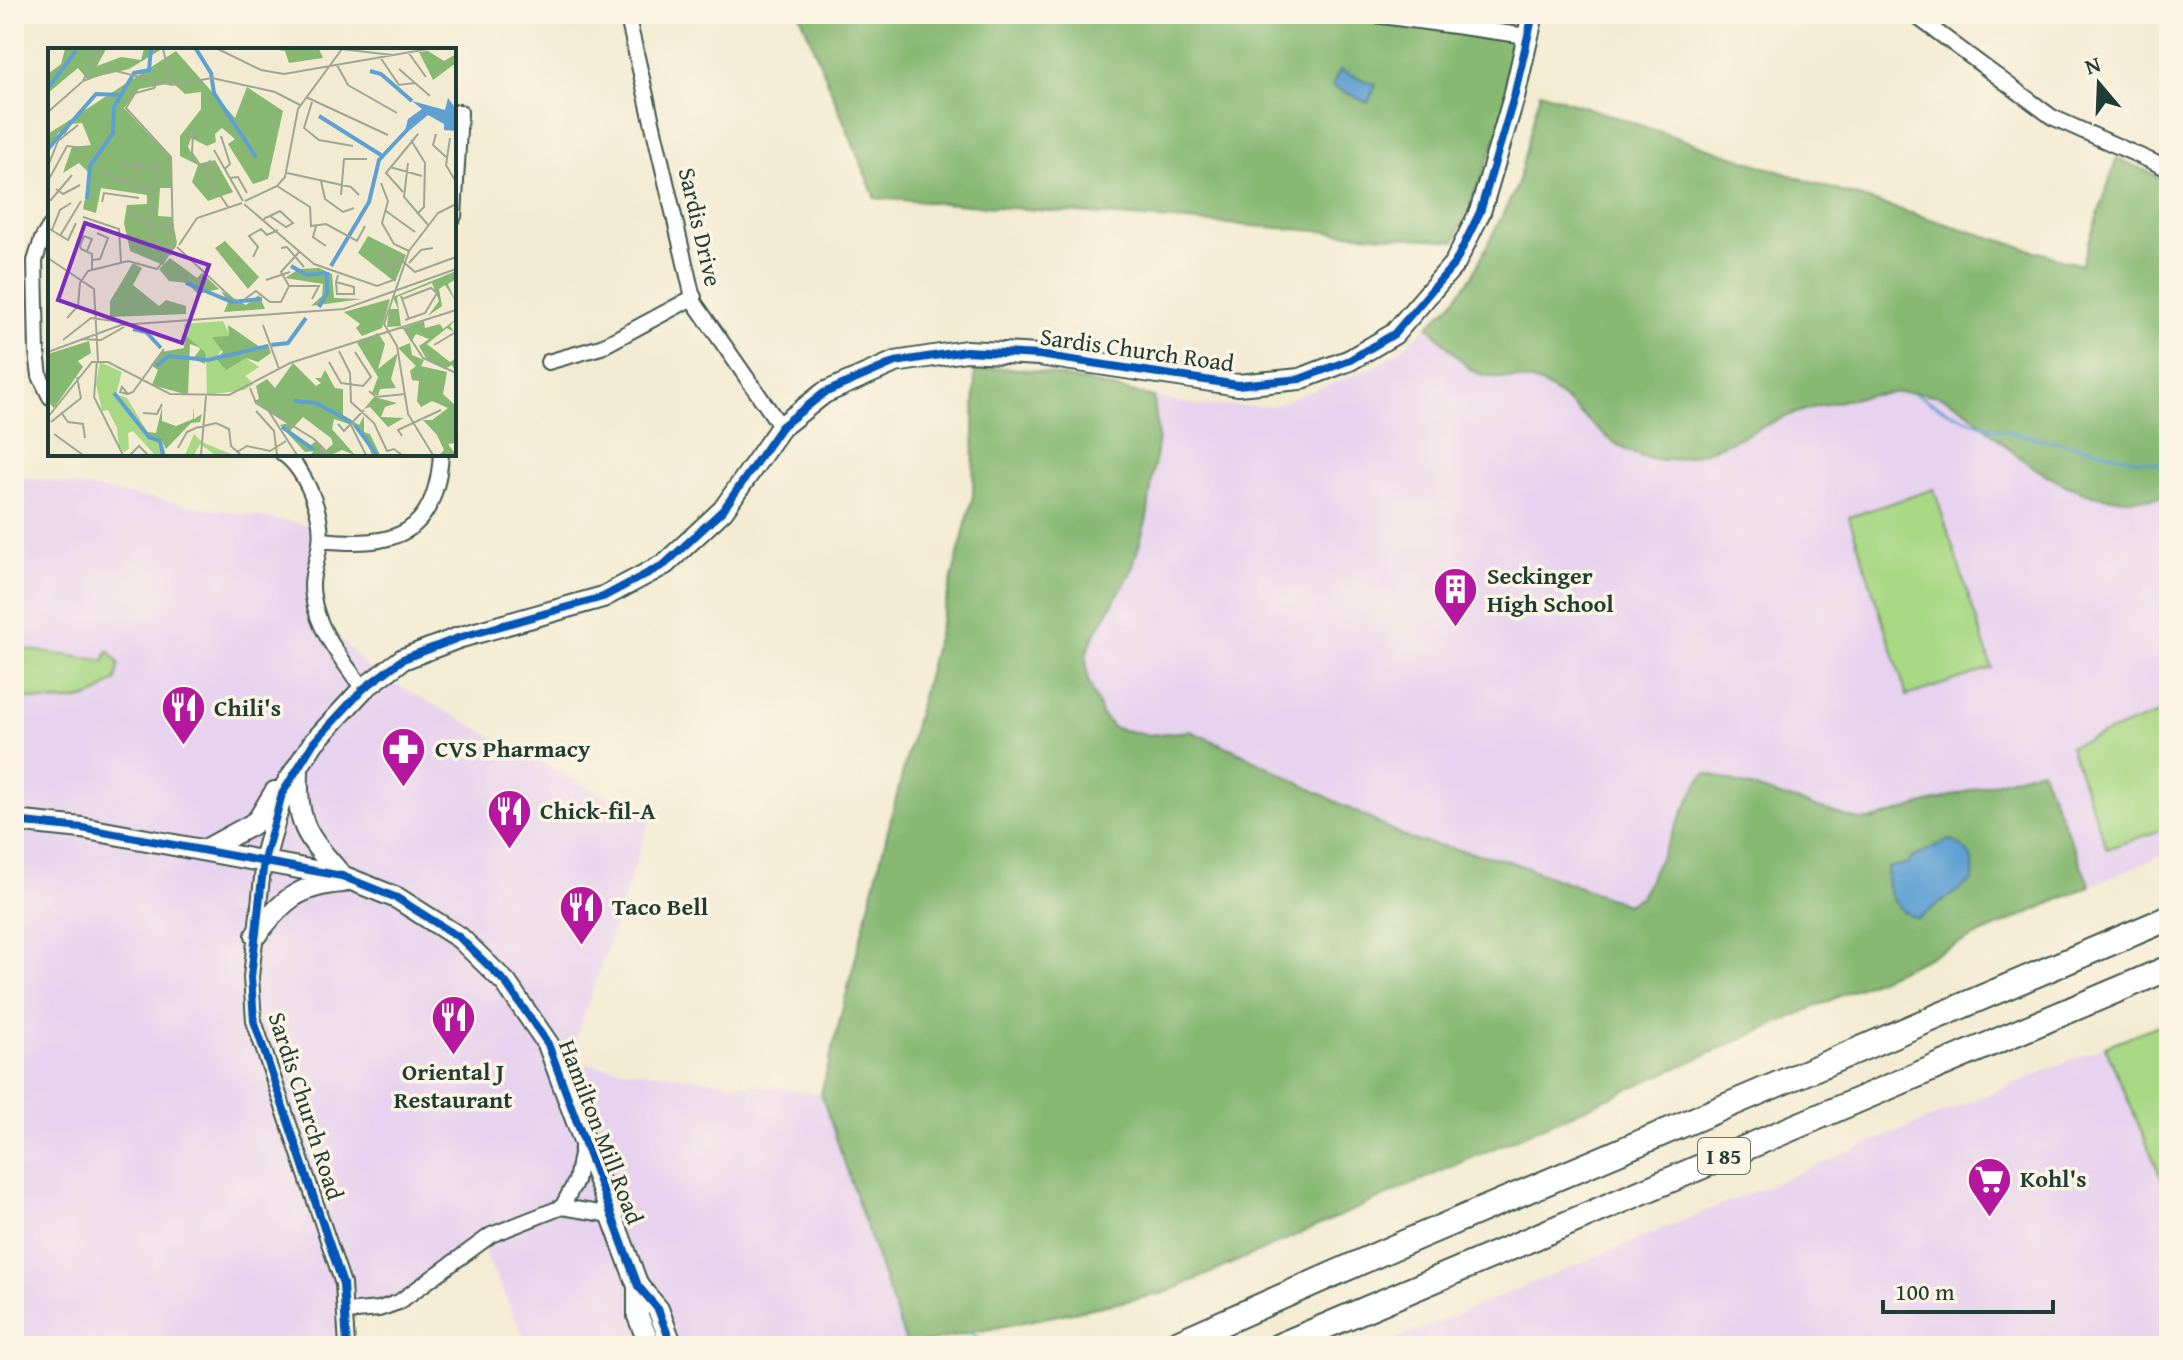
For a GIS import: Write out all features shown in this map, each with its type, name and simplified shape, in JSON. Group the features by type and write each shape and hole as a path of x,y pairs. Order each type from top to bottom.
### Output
{"highway":[{"name":"I 85","path":"1179,1341 2169,918"},
{"name":"I 85","path":"1279,1346 2169,968"},
{"path":"1321,1346 1424,1297 1546,1232"},
{"path":"1150,1346 1179,1341"}],"street":[{"name":"Sardis Drive","path":"627,14 694,297 781,427"},
{"path":"1368,14 1527,36"},
{"name":"Sardis Church Road","path":"347,1346 343,1284 254,1021 251,977 264,860 282,794 314,742 363,689 403,659 458,638 603,597 665,564 723,510 781,427 824,393 895,362 966,351 1039,355 1238,385 1300,379 1350,360 1394,334 1455,263 1480,212 1520,75 1533,14"},
{"path":"1913,14 2052,117 2169,169"},
{"path":"456,112 460,112 456,181"},
{"path":"48,229 35,261 37,352 40,376 48,393"},
{"path":"548,362 601,347 694,297"},
{"path":"287,456 301,472 314,498 321,540 312,571 312,595 318,620 363,689"},
{"path":"321,540 353,544 384,540 410,530 428,511 439,483 441,456"},
{"path":"205,850 258,820 272,794 293,775"},
{"path":"293,775 303,826 312,842 350,878"},
{"name":"Hamilton Mill Road","path":"14,821 82,828 350,878 397,898 460,938 506,983 548,1044 638,1286 658,1309 672,1346"},
{"path":"256,935 277,907 298,891 319,883 350,878"},
{"path":"562,1207 576,1181 584,1141"},
{"path":"345,1312 379,1309 399,1302 491,1235 562,1207 611,1215"},
{"name":"Hamilton Mill Road","path":"638,1286 638,1316 650,1346"}],"shaded area":[{"path":"1428,326 1475,372 1540,384 1580,413 1610,442 1678,459 1726,445 1776,421 1831,402 1887,394 1936,395 1965,409 2011,450 2109,498 2169,498 2169,852 2090,886 2041,769 1872,820 1858,820 1699,781 1640,897 1626,904 1506,860 1409,839 1310,786 1190,731 1148,735 1113,728 1102,715 1088,680 1086,655 1154,479 1158,437 1154,397 1199,406 1272,406 1373,368"},
{"path":"14,475 325,528 311,554 327,624 371,671 650,821 568,1062 821,1094 907,1346 528,1346 476,1234 414,1292 348,1310 348,1346 14,1346"},
{"path":"2105,1046 2169,1196 2169,1346 1388,1346 1402,1337"}],"green space":[{"path":"800,14 1521,14 1515,92 1455,241 875,198"},
{"path":"1540,92 1832,189 2081,265 2117,158 2169,181 2169,498 2109,498 2068,486 2018,456 1964,409 1934,395 1897,393 1853,398 1775,421 1693,456 1659,460 1643,457 1615,443 1555,392 1541,384 1475,372 1428,326 1452,303 1472,276 1517,186"},
{"path":"1011,368 1154,397 1158,437 1147,518 1131,572 1093,637 1086,655 1088,680 1102,715 1114,728 1148,735 1190,731 1237,751 1409,839 1506,860 1626,904 1640,897 1699,781 1706,773 1858,820 1872,820 2041,769 2090,886 1165,1293 907,1346 821,1094 973,496 975,369"},
{"path":"1934,489 1992,668 1907,696 1849,517"},
{"path":"14,640 23,640 22,649 105,661 107,652 110,652 119,664 116,680 95,695 60,701 25,698 18,751 14,755"},
{"path":"2169,710 2169,827 2107,849 2070,746"},
{"path":"2169,1021 2169,1196 2105,1046"}],"water":[{"path":"1340,70 1376,85 1368,103 1332,86"},
{"path":"1952,840 1970,856 1973,880 1917,919 1903,911 1893,899 1888,885 1888,868 1909,863 1912,858"}],"waterway":[{"path":"1916,394 1956,415 1992,428 2169,465"},
{"path":"970,1333 992,1346"}],"cycle path":[{"path":"347,1346 343,1284 254,1021 251,977 264,860 282,794 314,742 363,689 403,659 458,638 603,597 665,564 723,510 781,427 824,393 895,362 966,351 1039,355 1238,385 1300,379 1350,360 1394,334 1455,263 1480,212 1514,97 1533,14"},
{"path":"14,821 82,828 342,876 397,898 460,938 506,983 548,1044 638,1286 658,1309 672,1346"}],"place":[{"name":"Seckinger High School","path":"1456,629"},
{"name":"Chili's","path":"183,747"},
{"name":"CVS Pharmacy","path":"404,788"},
{"name":"Chick-fil-A","path":"509,850"},
{"name":"Taco Bell","path":"581,946"},
{"name":"Oriental J Restaurant","path":"453,1057"},
{"name":"Kohl's","path":"1989,1218"}]}
